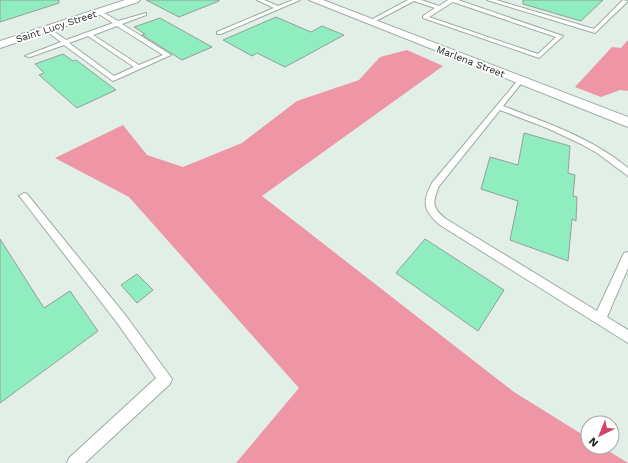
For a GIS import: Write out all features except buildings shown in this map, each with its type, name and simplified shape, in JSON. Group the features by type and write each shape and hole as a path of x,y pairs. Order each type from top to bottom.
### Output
{"street":[{"name":"Saint Lucy Street","path":"0,45 135,0"},
{"name":"Marlena Street","path":"314,0 628,122"}],"lane":[{"path":"260,0 278,8"},
{"path":"219,33 297,0"},
{"path":"370,22 412,0"},
{"path":"416,0 439,8"},
{"path":"452,0 509,18 560,36 539,56 425,17 452,0"},
{"path":"490,0 595,31 626,0"},
{"path":"47,29 113,79 168,55 99,12"},
{"path":"28,56 144,14"},
{"path":"88,34 139,68"},
{"path":"521,80 435,185 430,199 429,208 434,215 443,222 628,337"},
{"path":"498,107 598,150 617,162 628,173"},
{"path":"24,196 122,320 165,379 74,463"},
{"path":"600,319 628,256"}],"shaded area":[{"path":"628,40 628,91 620,90 601,97 575,87 612,47 621,48"},
{"path":"407,50 443,66 262,196 514,392 580,433 580,455 615,455 628,463 236,463 299,388 129,197 55,158 123,125 147,155 183,167 242,143 297,101 359,80 380,57"}]}
